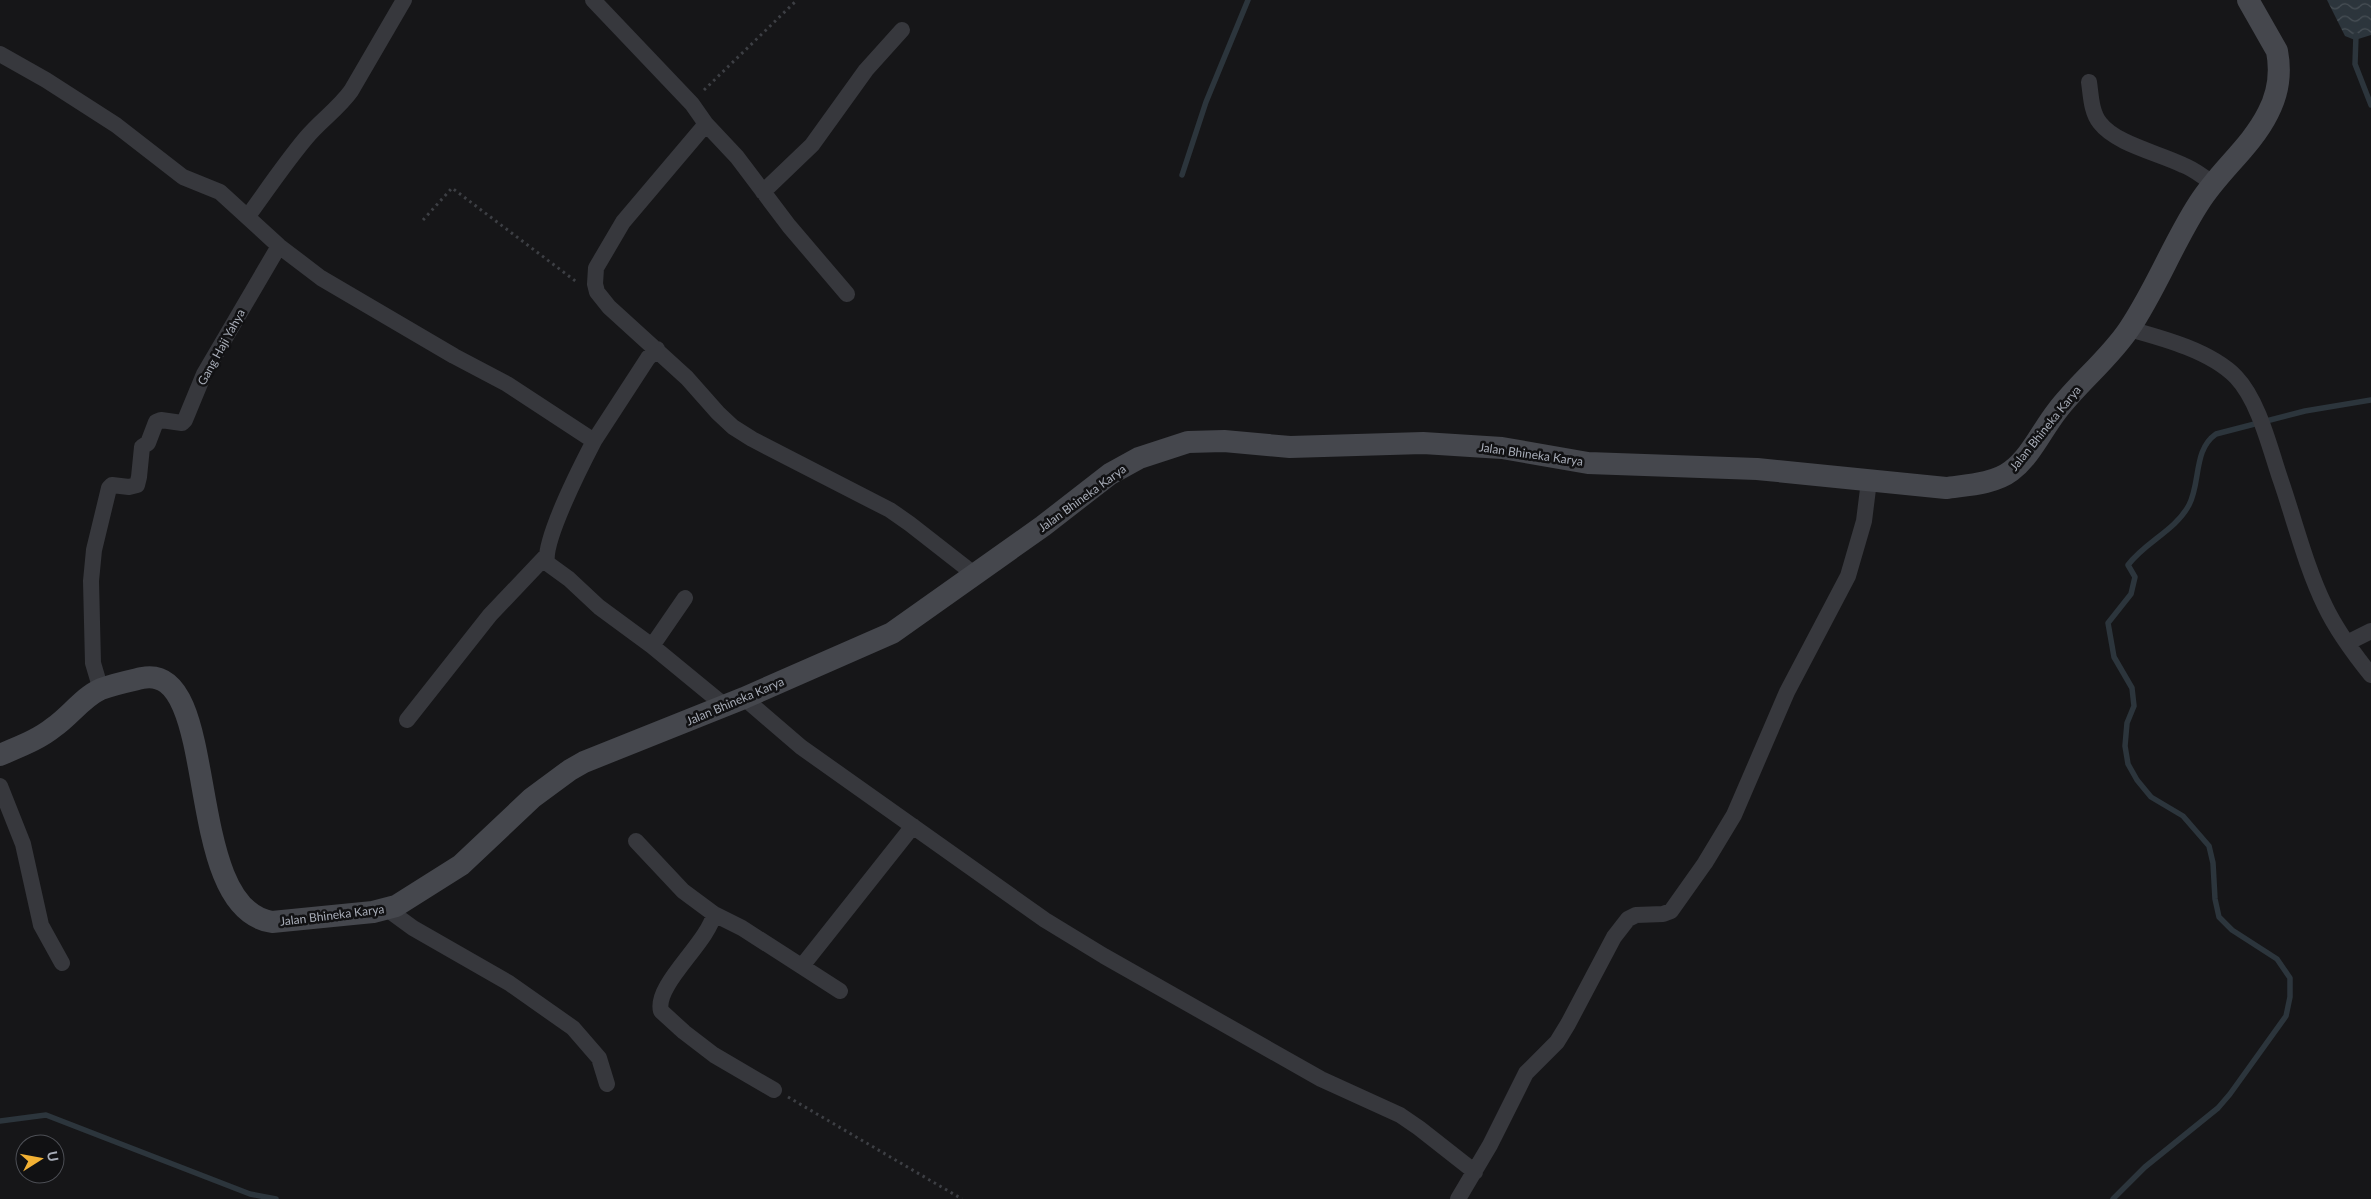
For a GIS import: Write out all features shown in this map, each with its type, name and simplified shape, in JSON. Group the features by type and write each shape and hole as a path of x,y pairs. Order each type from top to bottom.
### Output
{"street":[{"path":"248,216 305,139 323,119 341,104 351,91 404,0"},
{"path":"593,0 692,104 706,124 736,157 846,294"},
{"name":"Jalan Bhineka Karya","path":"0,755 41,736 100,690 143,678 155,678 173,687 179,695 188,719 212,836 223,872 235,898 250,915 261,920 272,922 327,918 387,909 403,902 461,865 532,798 584,762 735,702 892,633 1043,526 1110,474 1139,458 1165,449 1203,440 1290,447 1423,443 1502,448 1588,463 1757,469 1946,488 1970,485 2006,475 2020,462 2057,411 2109,356 2129,329 2199,202 2247,145 2261,126 2272,106 2278,85 2277,51 2248,0"},
{"path":"764,192 812,145 866,70 902,30"},
{"path":"0,54 46,80 116,125 183,177 220,192 279,246 321,278 507,384 594,441"},
{"path":"2089,82 2095,114 2100,123 2110,132 2132,144 2184,165 2213,184"},
{"path":"706,124 624,222 596,268 594,278 597,292 609,307 656,349 732,427 890,510 974,574"},
{"name":"Gang Haji Yahya","path":"100,690 93,663 91,580 94,550 109,488 112,485 129,487 137,485 142,446 148,443 156,422 161,420 182,423 185,420 204,374 279,246"},
{"path":"2129,329 2186,347 2214,361 2236,376 2246,389 2263,429 2312,574 2325,606 2347,643 2371,676"},
{"path":"407,720 490,615 546,556 571,490 594,441 648,358 656,349"},
{"path":"1458,1199 1475,1172 1526,1073 1556,1042 1564,1030 1614,937 1628,919 1636,915 1670,912 1705,863 1734,815 1787,692 1848,576 1864,521 1868,480"},
{"path":"546,556 547,563 575,584 599,607 652,646 1062,930 1320,1079 1400,1115 1420,1128 1475,1172"},
{"path":"652,646 685,598"},
{"path":"2347,643 2371,630"},
{"path":"0,786 23,844 41,925 62,963"},
{"path":"802,966 913,826"},
{"path":"636,841 683,891 714,914 742,928 840,991"},
{"path":"387,909 421,933 516,988 573,1028 599,1058 607,1084"},
{"path":"714,914 712,925 688,956 660,998 660,1011 714,1055 774,1090"}],"path":[{"path":"692,104 797,0"},
{"path":"423,220 449,188 452,188 580,284 597,292"},
{"path":"774,1090 823,1116 962,1199"}],"water":[{"path":"2327,0 2371,0 2371,35 2355,40 2345,36"}],"waterway":[{"path":"1182,175 1206,102 1248,0"},
{"path":"2356,35 2355,64 2371,105"},
{"path":"2113,1199 2145,1167 2218,1108 2230,1094 2286,1016 2290,997 2290,978 2277,959 2232,930 2219,917 2215,899 2213,863 2209,846 2183,816 2151,797 2137,780 2128,764 2125,746 2127,723 2134,706 2132,688 2114,657 2108,623 2131,594 2135,577 2128,565 2176,522 2189,505 2193,496 2204,449 2216,434 2305,411 2371,400"},
{"path":"0,1121 46,1115 250,1194 276,1199"}]}
